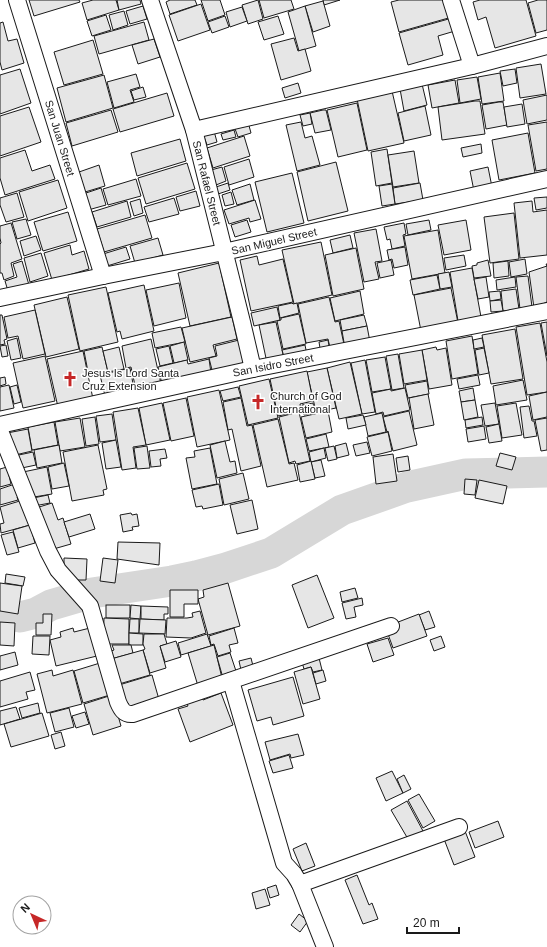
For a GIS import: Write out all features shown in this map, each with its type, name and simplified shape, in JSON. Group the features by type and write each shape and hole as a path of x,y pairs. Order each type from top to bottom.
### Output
{"street":[{"name":"San Juan Street","path":"17,0 103,276"},
{"name":"San Rafael Street","path":"150,0 194,130 253,369"},
{"path":"451,0 472,66"},
{"path":"194,130 472,66 547,46"},
{"name":"San Miguel Street","path":"0,298 224,252 547,179"},
{"name":"San Isidro Street","path":"0,425 253,369 547,311"},
{"path":"0,431 48,551 58,570 90,606 118,702 124,713 128,715 391,626"},
{"path":"231,681 284,863 294,874 300,884 325,947"},
{"path":"300,884 459,827"}],"building":[{"path":"29,0 79,0 80,2 34,16"},
{"path":"93,0 116,0 119,10 87,20 82,3"},
{"path":"117,0 140,0 141,4 119,10"},
{"path":"170,0 195,0 197,5 170,14 166,2"},
{"path":"201,0 220,0 225,15 208,21"},
{"path":"258,0 263,19 248,24 242,5"},
{"path":"259,0 291,0 294,9 264,18"},
{"path":"323,0 340,0 324,5"},
{"path":"399,0 447,0 452,17 399,32 391,2"},
{"path":"480,0 526,0 536,36 495,48 486,17 478,20 473,2"},
{"path":"538,0 547,0 547,30 536,33 528,3"},
{"path":"323,1 330,26 313,32 305,6"},
{"path":"201,4 210,30 178,41 169,15"},
{"path":"143,6 147,19 130,24 126,11"},
{"path":"305,6 316,46 299,51 288,12"},
{"path":"242,7 247,21 230,27 226,12"},
{"path":"124,11 128,25 113,30 109,15"},
{"path":"106,15 111,30 92,36 87,21"},
{"path":"225,16 229,27 212,33 208,22"},
{"path":"278,16 284,34 264,40 258,22"},
{"path":"452,18 455,31 438,36 443,55 408,65 399,33"},
{"path":"3,22 8,41 17,39 24,63 2,70 0,62 0,23"},
{"path":"144,22 149,40 99,54 94,36"},
{"path":"294,38 298,51 305,49 311,71 281,80 271,44"},
{"path":"154,39 160,57 138,64 132,45"},
{"path":"93,40 103,74 64,85 54,52"},
{"path":"541,64 546,94 520,98 516,68"},
{"path":"20,69 31,103 0,114 0,75"},
{"path":"515,69 517,83 503,86 500,71"},
{"path":"500,73 504,101 482,104 478,77"},
{"path":"136,74 140,87 130,90 134,102 114,108 107,82"},
{"path":"104,75 113,108 66,122 57,88"},
{"path":"477,77 481,99 460,103 457,80"},
{"path":"455,80 459,103 432,108 428,85"},
{"path":"298,83 301,93 285,98 282,88"},
{"path":"422,84 427,105 404,111 400,89"},
{"path":"143,87 146,97 134,100 131,91"},
{"path":"392,91 404,143 368,151 357,99"},
{"path":"167,93 174,116 120,132 113,109"},
{"path":"547,95 547,120 527,124 523,100"},
{"path":"480,101 485,134 442,140 438,107"},
{"path":"503,102 507,125 486,129 482,105"},
{"path":"357,103 367,150 338,157 327,110"},
{"path":"522,104 525,124 507,127 504,107"},
{"path":"425,106 431,135 404,141 398,113"},
{"path":"29,107 41,142 0,156 0,116"},
{"path":"111,110 118,132 72,146 66,123"},
{"path":"326,110 331,130 315,133 310,113"},
{"path":"310,113 312,124 303,126 300,115"},
{"path":"248,122 251,133 238,137 234,126"},
{"path":"301,122 305,138 312,136 320,165 297,171 286,125"},
{"path":"547,122 547,169 536,171 528,125"},
{"path":"234,130 236,137 223,140 221,134"},
{"path":"214,131 217,142 207,145 203,134"},
{"path":"528,133 535,173 499,180 492,140"},
{"path":"244,136 250,156 213,168 207,148"},
{"path":"180,139 186,161 137,176 131,153"},
{"path":"481,144 482,153 463,157 461,148"},
{"path":"387,149 392,183 376,186 371,152"},
{"path":"25,150 32,171 50,165 55,179 5,195 0,178 0,158"},
{"path":"414,151 419,183 393,187 388,155"},
{"path":"249,159 254,177 229,185 224,167"},
{"path":"336,162 348,211 308,221 297,172"},
{"path":"187,163 195,189 146,204 138,178"},
{"path":"99,165 105,186 85,192 79,172"},
{"path":"222,167 226,181 216,185 211,170"},
{"path":"488,167 492,187 474,191 470,171"},
{"path":"292,173 304,223 267,232 255,182"},
{"path":"136,179 141,196 108,205 103,189"},
{"path":"58,180 67,208 28,221 19,192"},
{"path":"228,183 230,190 218,194 216,187"},
{"path":"420,183 423,200 395,204 393,188"},
{"path":"250,184 254,200 237,205 232,190"},
{"path":"392,184 395,204 382,206 379,186"},
{"path":"101,188 106,205 88,210 83,194"},
{"path":"196,191 200,206 180,211 176,197"},
{"path":"231,192 234,204 225,206 222,195"},
{"path":"17,193 24,217 6,222 0,205 0,198"},
{"path":"547,197 547,208 536,210 534,198"},
{"path":"174,198 179,214 149,222 144,207"},
{"path":"140,199 143,213 134,216 130,202"},
{"path":"255,200 261,219 250,222 249,218 229,224 224,210"},
{"path":"127,201 131,217 97,227 92,212"},
{"path":"532,201 533,212 547,210 547,255 520,258 514,203"},
{"path":"68,212 77,241 43,251 34,222"},
{"path":"514,213 519,259 490,263 484,217"},
{"path":"145,215 152,238 104,252 97,229"},
{"path":"26,219 31,235 17,239 12,222"},
{"path":"247,220 251,232 235,237 231,225"},
{"path":"429,220 431,230 408,235 406,224"},
{"path":"466,220 471,250 444,255 438,225"},
{"path":"11,223 22,259 11,263 14,276 4,280 2,273 0,273 0,226"},
{"path":"404,223 406,234 403,235 405,246 392,249 390,239 387,240 384,227"},
{"path":"376,229 382,261 375,262 379,279 364,282 354,233"},
{"path":"438,230 445,273 412,279 404,236"},
{"path":"350,235 353,248 333,253 330,240"},
{"path":"36,236 41,250 24,256 20,241"},
{"path":"158,238 163,255 135,263 130,246"},
{"path":"321,242 332,295 294,304 282,250"},
{"path":"70,245 72,255 84,251 89,269 52,280 44,253"},
{"path":"126,247 130,259 107,266 103,254"},
{"path":"405,247 408,265 394,268 392,259 389,260 387,250"},
{"path":"356,248 364,289 333,296 325,255"},
{"path":"41,253 48,276 30,282 24,258"},
{"path":"464,255 466,266 446,270 444,258"},
{"path":"257,256 259,265 283,259 293,302 251,311 240,260"},
{"path":"525,259 527,274 511,277 509,262"},
{"path":"391,260 394,275 380,278 377,263"},
{"path":"488,260 491,276 474,278 472,266"},
{"path":"22,261 29,285 8,291 5,281 17,277 13,264"},
{"path":"508,261 509,276 494,278 493,263"},
{"path":"219,263 231,317 190,326 178,273"},
{"path":"547,266 547,302 534,308 529,272"},
{"path":"472,268 481,317 458,321 450,272"},
{"path":"449,272 452,287 440,289 438,274"},
{"path":"437,275 440,289 413,295 410,280"},
{"path":"528,276 532,307 520,309 516,277"},
{"path":"486,277 489,297 478,299 474,279"},
{"path":"515,277 516,287 497,290 496,280"},
{"path":"179,283 186,318 154,326 146,290"},
{"path":"144,285 154,331 122,339 120,331 117,332 108,293"},
{"path":"106,287 118,342 80,351 68,295"},
{"path":"451,288 458,323 421,331 414,295"},
{"path":"516,289 519,309 503,311 501,291"},
{"path":"360,291 364,314 335,321 330,298"},
{"path":"500,291 501,299 490,301 489,292"},
{"path":"67,297 79,349 46,357 34,305"},
{"path":"329,297 335,322 339,321 345,349 331,352 328,339 306,343 298,304"},
{"path":"501,300 503,311 491,312 490,301"},
{"path":"297,303 299,313 280,318 278,306"},
{"path":"277,307 280,320 254,326 251,313"},
{"path":"35,310 45,354 23,359 18,336 8,338 4,317"},
{"path":"299,314 306,344 283,349 277,321 281,320 281,318"},
{"path":"0,315 2,315 7,339 4,340 5,344 0,345"},
{"path":"364,315 367,326 342,331 340,320"},
{"path":"232,317 237,339 213,345 216,356 190,362 182,328"},
{"path":"276,322 284,359 267,363 259,325"},
{"path":"547,322 547,356 541,323"},
{"path":"540,323 547,362 547,392 527,395 516,327"},
{"path":"367,326 370,342 345,348 342,331"},
{"path":"181,327 185,342 155,348 152,333"},
{"path":"515,329 523,379 491,384 482,335"},
{"path":"472,336 478,374 452,379 446,341"},
{"path":"17,338 21,358 11,360 7,341"},
{"path":"482,338 484,347 474,349 473,340"},
{"path":"151,339 161,384 136,390 131,367 126,368 122,346"},
{"path":"243,339 250,366 213,374 209,358 217,356 215,346"},
{"path":"328,340 330,352 321,354 319,342"},
{"path":"184,342 188,360 174,363 170,346"},
{"path":"6,345 8,356 2,357 0,346"},
{"path":"305,345 307,355 285,360 282,350"},
{"path":"169,346 173,363 160,366 156,349"},
{"path":"102,347 108,372 89,377 84,351"},
{"path":"119,347 124,369 108,372 103,351"},
{"path":"436,347 437,350 446,348 452,385 429,389 422,350"},
{"path":"484,348 489,373 479,375 475,350"},
{"path":"422,350 427,380 404,384 399,354"},
{"name":"Jesus Is Lord Santa Cruz Extension","path":"83,351 93,399 58,407 47,359"},
{"path":"398,354 404,388 392,390 386,356"},
{"path":"45,356 55,401 23,408 13,363"},
{"path":"385,357 391,389 372,392 366,360"},
{"path":"209,359 211,373 162,384 158,367 187,360 188,364"},
{"path":"365,360 375,412 362,414 351,363"},
{"path":"350,362 362,414 339,419 327,368"},
{"path":"130,368 135,394 106,400 100,375"},
{"path":"327,368 336,408 316,412 307,372"},
{"path":"307,371 313,401 300,404 301,411 278,416 270,379"},
{"path":"478,375 480,385 459,389 457,379"},
{"path":"5,377 6,384 0,386 0,378"},
{"name":"Church of God International","path":"269,379 278,418 248,425 239,386"},
{"path":"523,380 527,400 496,405 493,386"},
{"path":"427,381 429,394 408,398 405,385"},
{"path":"9,385 14,408 0,411 0,387"},
{"path":"17,385 21,402 14,404 10,387"},
{"path":"238,387 241,397 223,401 220,391"},
{"path":"405,388 410,410 384,416 383,412 376,414 372,393"},
{"path":"473,388 475,400 461,402 459,391"},
{"path":"219,390 230,440 197,447 187,397"},
{"path":"547,392 547,417 533,420 529,396"},
{"path":"428,394 434,425 414,429 409,398"},
{"path":"186,398 194,436 171,441 163,403"},
{"path":"241,398 247,426 252,425 261,466 241,471 232,429 228,430 223,402"},
{"path":"475,400 478,417 464,420 461,402"},
{"path":"162,403 170,440 146,445 139,408"},
{"path":"313,403 315,413 304,415 302,405"},
{"path":"495,403 499,424 485,426 481,405"},
{"path":"516,403 522,435 502,438 497,406"},
{"path":"529,406 537,436 524,438 520,407"},
{"path":"138,408 146,445 133,447 136,468 122,470 113,412"},
{"path":"328,411 332,432 306,438 301,417"},
{"path":"409,411 417,445 393,451 383,417"},
{"path":"299,412 310,461 296,464 295,461 289,463 279,417"},
{"path":"382,413 386,432 368,436 364,417"},
{"path":"112,414 116,440 100,442 96,416"},
{"path":"363,415 366,425 348,429 346,418"},
{"path":"95,417 99,444 86,446 82,419"},
{"path":"482,417 483,425 466,428 465,420"},
{"path":"80,418 85,447 60,451 55,422"},
{"path":"547,418 547,450 541,451 535,420"},
{"path":"278,419 289,464 294,463 298,480 267,487 253,425"},
{"path":"54,422 58,445 32,450 28,427"},
{"path":"499,424 502,441 489,443 486,427"},
{"path":"484,426 486,439 468,442 466,429"},
{"path":"28,429 32,451 11,456 7,433"},
{"path":"388,432 392,451 372,456 367,437"},
{"path":"326,434 329,447 309,451 306,439"},
{"path":"116,440 121,467 106,469 102,443"},
{"path":"225,441 230,462 235,461 237,473 217,478 210,445"},
{"path":"367,442 370,453 356,456 353,445"},
{"path":"346,443 349,455 337,458 335,446"},
{"path":"59,445 62,463 37,468 34,450"},
{"path":"98,445 107,489 103,490 104,495 72,501 63,452"},
{"path":"147,446 150,468 137,469 134,448"},
{"path":"334,446 337,459 328,461 325,448"},
{"path":"210,448 217,484 192,489 186,458 195,457 194,451"},
{"path":"324,448 326,458 311,462 309,452"},
{"path":"165,449 167,458 160,459 161,466 151,467 149,451"},
{"path":"33,452 36,465 17,469 14,456"},
{"path":"500,453 516,457 512,470 496,466"},
{"path":"393,454 397,481 376,484 373,457"},
{"path":"408,456 410,470 398,472 396,458"},
{"path":"321,460 325,476 315,478 311,462"},
{"path":"311,461 315,479 300,482 297,465"},
{"path":"64,463 69,486 52,489 48,467"},
{"path":"7,467 11,484 0,487 0,469"},
{"path":"47,467 52,494 28,498 23,472"},
{"path":"243,473 249,499 224,505 219,479"},
{"path":"465,479 477,480 475,495 464,494"},
{"path":"479,480 507,486 503,504 475,498"},
{"path":"15,484 19,496 17,497 18,500 0,505 0,489"},
{"path":"219,484 223,505 203,509 202,506 196,507 192,490"},
{"path":"48,495 50,503 34,506 33,498"},
{"path":"23,500 30,525 1,533 0,524 4,523 0,507"},
{"path":"252,500 258,529 237,534 230,505"},
{"path":"52,503 58,520 63,518 71,544 50,550 36,508"},
{"path":"131,513 132,515 137,514 139,526 132,527 133,530 123,532 120,515"},
{"path":"90,514 95,529 69,537 64,522"},
{"path":"30,525 35,543 18,548 13,530"},
{"path":"13,532 19,552 7,555 1,535"},
{"path":"118,542 160,543 159,565 117,559"},
{"path":"64,558 87,559 86,580 68,580 68,569 64,569"},
{"path":"103,558 118,560 115,583 100,581"},
{"path":"6,574 25,577 23,586 5,583"},
{"path":"317,575 334,618 308,628 292,585"},
{"path":"0,583 22,586 18,614 0,611"},
{"path":"228,583 240,626 208,635 198,599 204,597 203,590"},
{"path":"355,588 358,598 342,602 340,592"},
{"path":"170,590 198,590 198,604 184,604 184,617 170,617"},
{"path":"362,598 363,605 354,607 356,617 346,619 342,603"},
{"path":"106,605 130,605 130,618 106,618"},
{"path":"131,605 141,606 140,619 130,618"},
{"path":"141,606 168,607 168,614 164,614 164,620 141,619"},
{"path":"200,611 206,633 191,638 166,637 167,618 193,617 192,613"},
{"path":"429,611 435,627 425,630 419,615"},
{"path":"43,614 52,614 51,635 36,635 36,623 43,623"},
{"path":"419,614 427,636 393,648 388,634 393,624"},
{"path":"104,618 129,619 129,644 103,644"},
{"path":"130,619 139,619 139,633 129,633"},
{"path":"140,619 166,620 165,634 139,633"},
{"path":"0,622 15,623 14,646 0,645"},
{"path":"94,627 101,655 56,666 50,640 61,637 60,632 73,628 74,632"},
{"path":"234,628 238,643 229,645 231,652 218,656 214,644 211,645 209,636"},
{"path":"129,633 143,634 143,645 129,645"},
{"path":"144,634 164,634 167,644 160,646 166,668 150,673 143,650 145,649 143,644"},
{"path":"207,634 211,646 181,655 178,643"},
{"path":"33,636 50,636 49,655 32,654"},
{"path":"441,636 445,647 434,651 430,640"},
{"path":"388,638 394,655 373,662 367,644"},
{"path":"176,641 181,657 165,662 160,646"},
{"path":"112,645 131,645 133,653 111,659 109,652 114,650"},
{"path":"214,645 222,678 198,686 188,653"},
{"path":"143,650 150,675 119,684 111,659"},
{"path":"15,652 18,665 0,670 0,656"},
{"path":"230,653 237,674 223,678 217,657"},
{"path":"318,654 322,670 313,672 311,667 304,669 301,659"},
{"path":"251,658 253,666 241,670 239,661"},
{"path":"100,663 110,695 83,703 74,671"},
{"path":"311,667 320,699 303,704 294,672"},
{"path":"52,670 53,676 73,670 82,704 47,713 37,674"},
{"path":"323,670 326,681 316,684 313,673"},
{"path":"30,672 35,690 26,692 28,699 0,707 0,681"},
{"path":"152,675 160,703 131,712 128,703 125,704 119,685"},
{"path":"293,677 304,716 273,725 271,717 257,721 248,690"},
{"path":"221,693 233,725 190,742 178,709 188,706 186,701 201,696 203,700"},
{"path":"112,695 121,726 93,735 84,704"},
{"path":"38,703 40,713 22,718 19,708"},
{"path":"16,707 20,719 0,725 0,711"},
{"path":"69,708 74,727 55,732 50,713"},
{"path":"85,712 89,724 76,728 72,716"},
{"path":"42,713 49,736 11,747 4,724"},
{"path":"61,732 65,746 55,749 51,735"},
{"path":"298,734 304,755 291,758 290,754 270,760 265,742"},
{"path":"289,755 293,768 273,773 269,761"},
{"path":"392,771 403,793 386,801 376,778"},
{"path":"404,775 411,789 403,793 397,779"},
{"path":"419,794 435,821 423,828 408,800"},
{"path":"407,801 423,831 408,839 391,810"},
{"path":"498,821 504,837 475,848 469,832"},
{"path":"465,831 475,857 454,865 444,839"},
{"path":"306,843 315,866 302,871 293,849"},
{"path":"357,875 369,905 372,903 378,919 363,924 345,880"},
{"path":"276,885 279,895 270,898 267,888"},
{"path":"265,889 270,905 256,909 252,893"},
{"path":"299,914 308,921 300,932 291,925"}],"waterway":[{"path":"0,614 20,617 36,613 51,605 92,593 172,581 226,568 271,553 342,510 407,487 466,474 547,472"}],"place":[{"name":"Jesus Is Lord Santa Cruz Extension","path":"70,379"},
{"name":"Church of God International","path":"258,402"}]}
